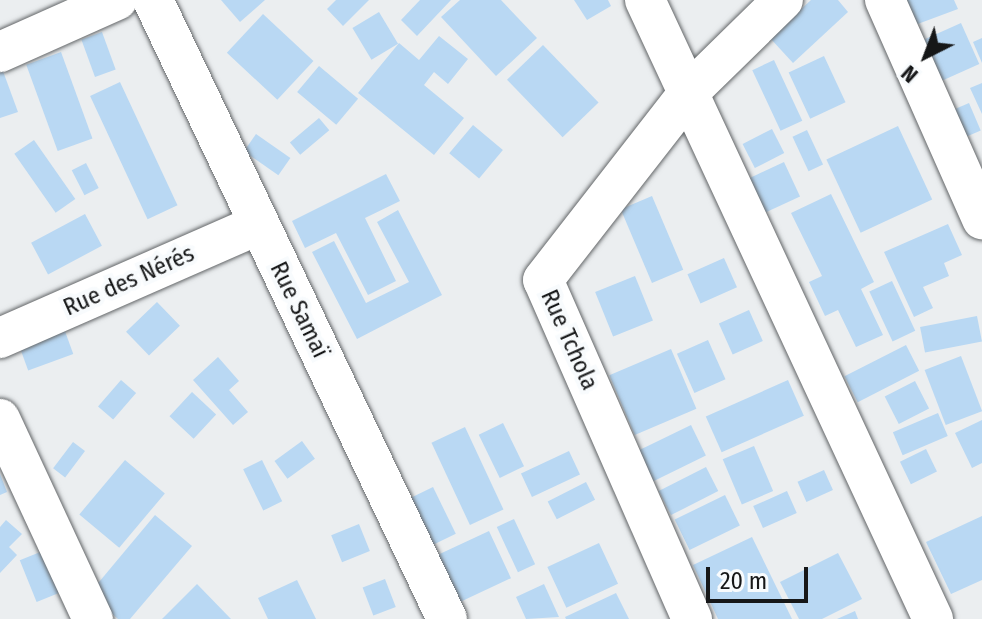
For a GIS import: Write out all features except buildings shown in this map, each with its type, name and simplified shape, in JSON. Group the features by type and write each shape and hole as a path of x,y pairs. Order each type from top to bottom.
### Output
{"street":[{"path":"0,52 117,0"},
{"name":"Rue Samaï","path":"153,0 447,619"},
{"path":"645,0 690,91 933,619"},
{"path":"690,91 783,0"},
{"path":"885,0 982,219"},
{"name":"Rue Tchola","path":"690,91 543,280 692,619"},
{"name":"Rue des Nérés","path":"0,338 258,225"},
{"path":"0,419 93,619"}]}
